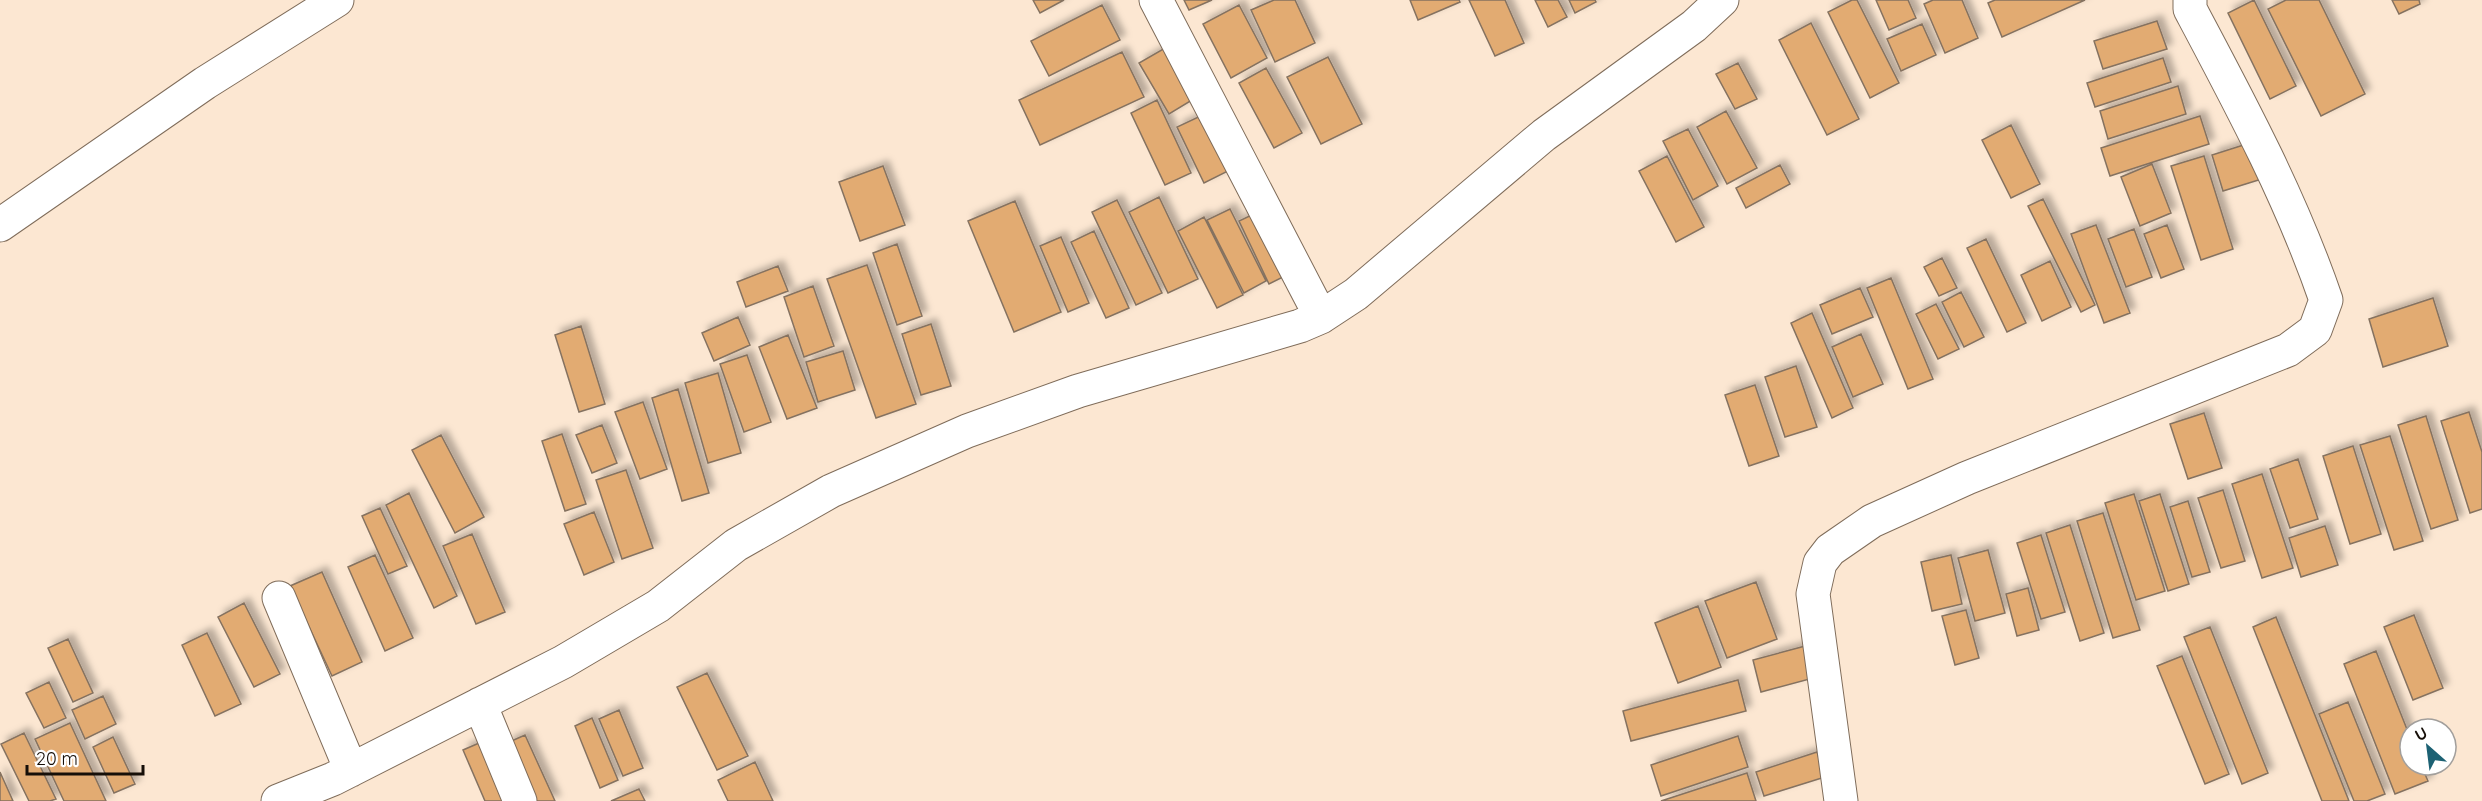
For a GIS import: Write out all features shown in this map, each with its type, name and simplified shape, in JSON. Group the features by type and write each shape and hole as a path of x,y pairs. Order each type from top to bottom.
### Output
{"street":[{"path":"0,225 205,83 336,0"},
{"path":"1156,0 1320,318"},
{"path":"278,801 351,770 563,662 658,606 736,545 831,491 967,431 1067,395 1300,326 1320,318 1356,294 1544,135 1694,26 1722,0"},
{"path":"1840,801 1813,594 1820,563 1830,550 1872,521 1967,477 2288,350 2315,330 2326,300 2303,234 2250,121 2190,9 2190,0"},
{"path":"279,598 351,770"},
{"path":"480,704 520,801"}],"building":[{"path":"1033,0 1064,0 1040,13"},
{"path":"1184,0 1212,0 1189,10"},
{"path":"1274,0 1295,0 1315,43 1275,62 1251,10"},
{"path":"1410,0 1459,0 1460,2 1418,20"},
{"path":"1469,0 1505,0 1524,43 1495,56"},
{"path":"1535,0 1558,0 1567,17 1548,27"},
{"path":"1569,0 1595,0 1596,2 1575,13"},
{"path":"1852,0 1857,0 1899,83 1870,98 1828,12"},
{"path":"1876,0 1908,0 1916,18 1889,30"},
{"path":"1933,0 1962,0 1978,38 1945,53 1924,4"},
{"path":"1995,0 2085,0 2002,37 1988,3"},
{"path":"2254,0 2296,86 2270,99 2228,13"},
{"path":"2286,0 2319,0 2365,94 2321,116 2268,9"},
{"path":"2392,0 2419,0 2420,4 2399,14"},
{"path":"1102,5 1120,40 1049,76 1031,41"},
{"path":"1239,5 1267,58 1231,78 1203,24"},
{"path":"2157,21 2167,49 2103,69 2094,41"},
{"path":"1811,23 1859,119 1827,135 1779,40"},
{"path":"1922,24 1936,55 1901,71 1887,39"},
{"path":"1172,44 1202,94 1169,114 1139,63"},
{"path":"1122,52 1144,97 1040,145 1019,100"},
{"path":"1328,57 1362,124 1321,144 1287,77"},
{"path":"2163,58 2171,82 2095,107 2087,83"},
{"path":"1738,63 1757,99 1735,109 1716,74"},
{"path":"1266,68 1302,133 1274,148 1239,83"},
{"path":"2178,86 2186,114 2108,139 2100,111"},
{"path":"1157,100 1191,173 1165,185 1131,113"},
{"path":"1726,111 1757,168 1727,184 1697,127"},
{"path":"1209,112 1236,167 1204,183 1177,127"},
{"path":"2200,116 2209,144 2110,176 2101,148"},
{"path":"2011,125 2040,184 2011,198 1982,140"},
{"path":"1688,129 1718,186 1693,200 1663,141"},
{"path":"2253,142 2265,178 2223,191 2212,155"},
{"path":"1667,156 1704,227 1676,242 1639,171"},
{"path":"2204,156 2233,249 2201,260 2171,166"},
{"path":"2152,164 2171,213 2140,226 2121,177"},
{"path":"1780,165 1790,184 1746,208 1736,188"},
{"path":"883,166 905,225 860,241 839,182"},
{"path":"1159,197 1198,279 1168,293 1129,212"},
{"path":"2043,199 2095,305 2081,312 2028,206"},
{"path":"1117,200 1162,293 1136,305 1092,212"},
{"path":"1015,201 1061,312 1014,332 968,221"},
{"path":"1230,209 1266,281 1244,293 1207,220"},
{"path":"1262,210 1293,272 1269,284 1239,221"},
{"path":"1204,217 1243,295 1217,308 1178,231"},
{"path":"2096,225 2130,313 2104,323 2071,234"},
{"path":"2167,225 2184,269 2161,278 2144,234"},
{"path":"2134,229 2152,277 2126,287 2108,239"},
{"path":"1094,231 1129,308 1106,318 1071,242"},
{"path":"1061,237 1089,303 1068,312 1040,246"},
{"path":"1986,239 2026,323 2007,332 1967,248"},
{"path":"897,244 922,316 897,325 873,253"},
{"path":"1942,258 1957,288 1939,296 1924,267"},
{"path":"2050,261 2071,307 2042,321 2021,275"},
{"path":"867,265 916,404 876,418 827,279"},
{"path":"778,266 788,291 746,307 737,282"},
{"path":"1891,278 1933,379 1908,389 1867,288"},
{"path":"813,286 834,346 804,357 784,297"},
{"path":"1860,288 1873,317 1832,334 1820,305"},
{"path":"1961,292 1984,337 1964,347 1942,302"},
{"path":"2433,298 2448,346 2383,367 2369,319"},
{"path":"1936,304 1959,349 1938,359 1916,314"},
{"path":"1812,313 1853,408 1832,418 1791,323"},
{"path":"738,317 750,345 714,361 702,333"},
{"path":"931,324 951,386 921,395 902,334"},
{"path":"581,326 605,404 579,412 555,335"},
{"path":"1861,334 1883,384 1853,397 1832,347"},
{"path":"788,335 817,408 787,419 759,347"},
{"path":"843,351 855,390 818,402 806,362"},
{"path":"747,355 771,422 744,432 720,364"},
{"path":"1796,366 1817,427 1785,437 1765,377"},
{"path":"718,373 741,453 708,463 685,383"},
{"path":"1755,385 1779,456 1749,466 1725,395"},
{"path":"678,389 709,493 682,501 652,398"},
{"path":"643,402 667,469 640,479 615,412"},
{"path":"2469,412 2482,452 2482,509 2470,513 2441,421"},
{"path":"2204,413 2222,468 2188,479 2170,424"},
{"path":"2426,416 2458,520 2431,529 2398,425"},
{"path":"602,425 617,463 592,473 576,435"},
{"path":"562,434 586,504 565,511 542,441"},
{"path":"441,435 484,517 455,533 412,450"},
{"path":"2390,436 2423,541 2394,550 2360,445"},
{"path":"2353,446 2381,534 2350,544 2323,456"},
{"path":"2298,459 2318,519 2290,528 2270,469"},
{"path":"626,470 653,548 622,559 596,480"},
{"path":"2262,474 2293,568 2262,578 2232,484"},
{"path":"2223,490 2245,561 2221,568 2198,498"},
{"path":"409,493 457,596 434,608 386,505"},
{"path":"2134,494 2165,591 2136,600 2105,503"},
{"path":"2160,494 2189,584 2168,591 2139,501"},
{"path":"2188,501 2210,572 2192,577 2170,507"},
{"path":"380,508 407,566 388,574 362,516"},
{"path":"594,512 614,562 584,575 564,524"},
{"path":"2103,513 2140,630 2113,638 2077,521"},
{"path":"2070,525 2104,633 2080,641 2046,533"},
{"path":"2325,526 2338,565 2301,577 2289,538"},
{"path":"472,534 505,612 476,624 443,546"},
{"path":"2041,535 2065,612 2041,619 2017,543"},
{"path":"1988,550 2005,613 1975,621 1958,558"},
{"path":"375,555 413,638 385,651 348,567"},
{"path":"1951,555 1962,604 1932,611 1921,562"},
{"path":"322,572 362,662 332,676 290,586"},
{"path":"1756,582 1777,639 1727,658 1705,601"},
{"path":"2028,588 2039,630 2017,636 2006,594"},
{"path":"244,603 280,674 254,687 218,617"},
{"path":"1698,606 1721,667 1678,683 1655,623"},
{"path":"1966,610 1979,658 1955,665 1942,616"},
{"path":"2414,615 2443,688 2413,700 2384,627"},
{"path":"2276,617 2349,801 2322,801 2253,627"},
{"path":"2210,627 2268,773 2242,784 2184,637"},
{"path":"207,633 241,704 215,716 182,645"},
{"path":"68,639 93,693 73,702 48,648"},
{"path":"1809,645 1817,677 1761,692 1753,660"},
{"path":"2376,651 2402,717 2398,717 2398,777 2426,777 2428,781 2395,794 2344,664"},
{"path":"2182,656 2229,774 2205,784 2157,666"},
{"path":"707,673 748,756 717,770 677,687"},
{"path":"1738,680 1746,711 1631,741 1623,711"},
{"path":"49,682 66,718 44,728 26,693"},
{"path":"103,696 116,724 85,739 72,710"},
{"path":"2348,702 2385,794 2367,801 2354,801 2319,714"},
{"path":"619,710 643,768 623,776 599,719"},
{"path":"592,718 618,780 600,788 575,726"},
{"path":"70,723 106,801 64,801 35,739"},
{"path":"24,733 56,799 29,801 1,744"},
{"path":"525,735 555,801 533,801 507,743"},
{"path":"1738,736 1748,767 1661,796 1651,765"},
{"path":"113,737 135,784 114,793 93,747"},
{"path":"486,740 512,801 485,801 463,750"},
{"path":"1817,752 1825,777 1764,796 1756,772"},
{"path":"755,762 773,801 728,801 718,780"},
{"path":"0,772 13,801 0,801"},
{"path":"1747,773 1756,801 1661,801"},
{"path":"639,789 645,801 611,801"}]}
